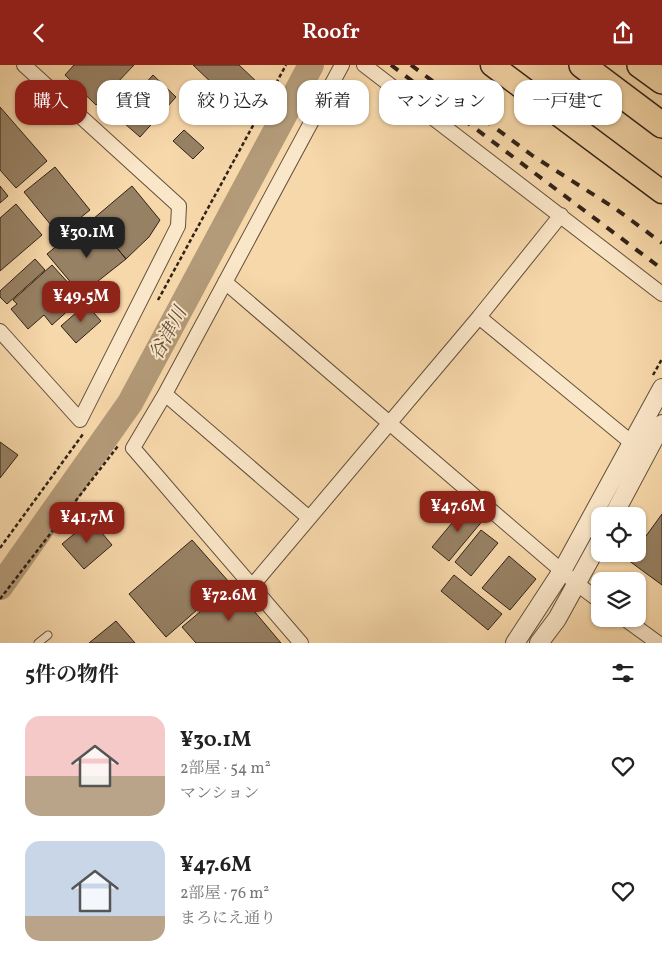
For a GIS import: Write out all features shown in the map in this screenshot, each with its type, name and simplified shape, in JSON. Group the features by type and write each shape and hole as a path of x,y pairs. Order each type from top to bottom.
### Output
{"highway":[{"path":"492,65 662,192"},
{"path":"582,65 662,125"},
{"path":"640,65 662,81"}],"street":[{"path":"0,331 80,420 178,227 178,206 24,65"},
{"path":"301,643 132,448 165,394 342,65"},
{"path":"364,65 662,294"},
{"path":"252,586 479,317 561,215"},
{"path":"225,282 591,594"},
{"path":"479,317 632,443"},
{"path":"515,643 562,571 662,388"},
{"path":"165,394 309,518"},
{"path":"618,507 662,424"},
{"path":"539,643 557,619 591,558"},
{"path":"636,627 658,643"}],"lane":[{"path":"38,643 48,635"}],"path":[{"path":"0,599 120,444"}],"building":[{"path":"74,65 134,65 120,80 97,80 96,105 87,96 87,80 70,80 65,75"},
{"path":"193,65 239,65 255,80 209,80"},
{"path":"153,75 158,80 148,80"},
{"path":"169,90 176,97 169,105"},
{"path":"0,107 47,161 16,188 0,170"},
{"path":"126,125 151,125 140,137"},
{"path":"184,130 204,148 193,159 173,141"},
{"path":"55,167 90,210 59,235 24,192"},
{"path":"0,186 8,196 0,203"},
{"path":"132,186 160,220 149,237 126,259 93,219"},
{"path":"16,204 42,235 0,271 0,218"},
{"path":"91,217 126,259 93,285 104,299 93,309 47,254"},
{"path":"35,259 45,270 7,304 0,297 0,291"},
{"path":"52,265 82,298 52,325 44,315 28,329 11,309 17,304 13,300"},
{"path":"86,304 101,321 76,343 61,326"},
{"path":"0,442 18,455 0,478"},
{"path":"467,505 484,519 449,561 432,547"},
{"path":"662,514 662,585 631,562 646,562 646,536"},
{"path":"91,520 112,545 84,569 62,544"},
{"path":"481,530 498,543 471,576 455,562"},
{"path":"192,540 229,582 166,637 129,594"},
{"path":"509,556 536,579 510,610 482,588"},
{"path":"454,575 502,614 488,630 441,591"},
{"path":"232,585 281,643 196,643 182,627"},
{"path":"116,621 135,643 89,643"}],"waterway":[{"name":"谷津川","path":"0,587 130,403 311,65"}],"railway":[{"path":"391,65 662,269"},
{"path":"411,65 533,156 616,209 662,243"}]}
